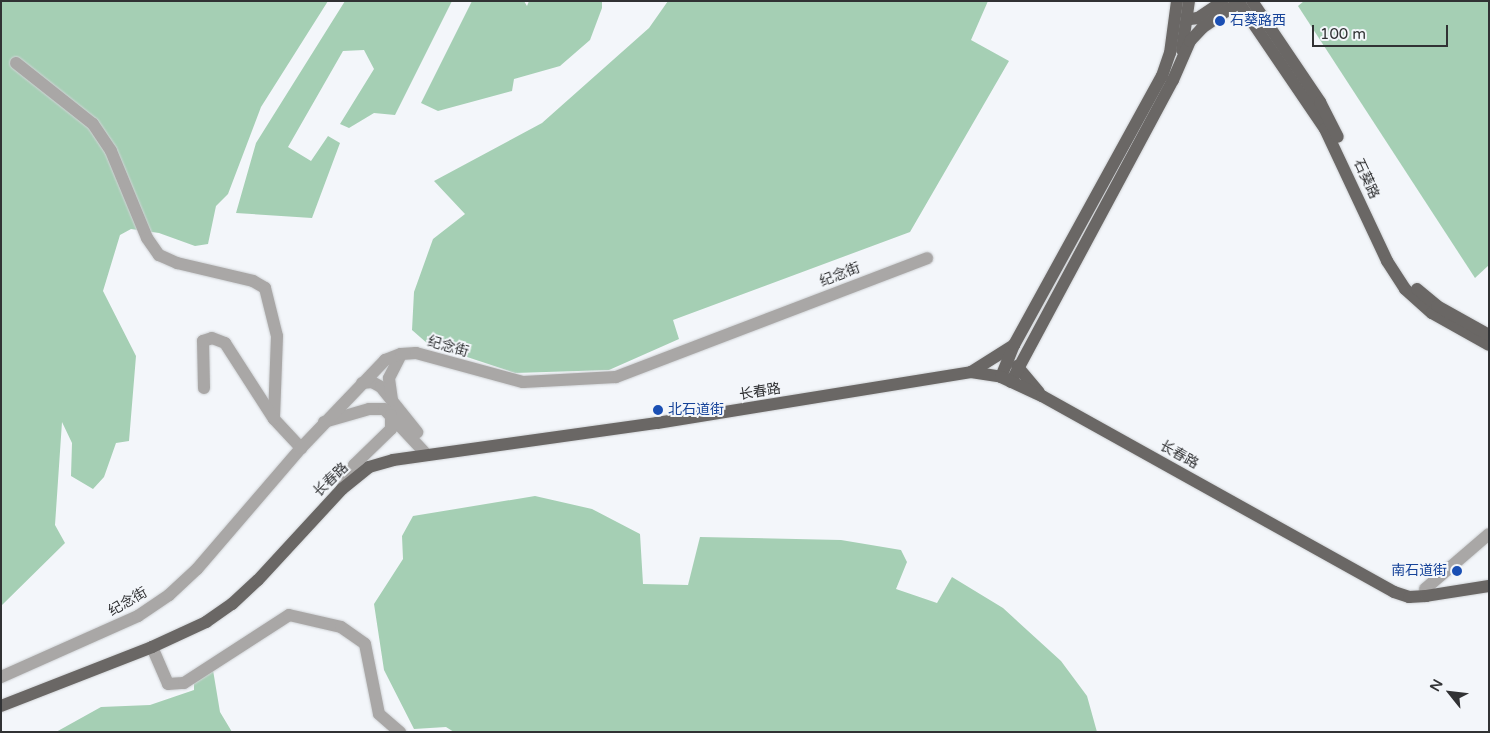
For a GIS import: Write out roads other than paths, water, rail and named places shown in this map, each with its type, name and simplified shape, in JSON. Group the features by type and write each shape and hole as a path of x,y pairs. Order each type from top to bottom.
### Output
{"main road":[{"path":"1006,380 1014,345 1162,76 1170,53 1177,1"},
{"path":"1006,380 1017,366 1173,80 1181,57 1189,1"},
{"path":"1187,16 1190,19 1198,18 1223,1"},
{"name":"石葵路","path":"1252,1 1332,123 1402,272 1437,306 1489,334"},
{"path":"1181,57 1202,28 1239,2"},
{"name":"石葵路","path":"1239,2 1325,129 1387,261 1405,289 1432,313 1489,345"},
{"path":"971,372 1014,345"},
{"path":"1017,366 1042,396"},
{"name":"长春路","path":"1,706 152,647 206,622 232,604 342,489 369,467 424,451 657,423 971,372 1006,380 1042,396 1394,592 1409,597 1426,596 1489,586"}],"street":[{"path":"16,63 92,124 112,150 146,238 159,255 177,264 253,281 265,288 277,336 274,420"},
{"name":"纪念街","path":"1,677 138,616 169,594 197,569 324,422 385,360 401,354 416,353 523,382 616,377 927,258"},
{"path":"204,388 203,342 212,338 225,343 274,420 301,448"},
{"path":"392,400 390,378 401,354"},
{"path":"362,382 372,382 392,400 414,428 424,451"},
{"path":"324,422 378,408 384,409 424,451"},
{"path":"342,489 354,464 391,429 391,415"},
{"path":"1425,589 1489,534"},
{"path":"152,647 168,684 184,682 289,615 341,627 365,644 380,714 400,732"}],"place":[{"name":"石葵路西","path":"1220,21"},
{"name":"北石道街","path":"658,410"},
{"name":"南石道街","path":"1457,571"}]}
